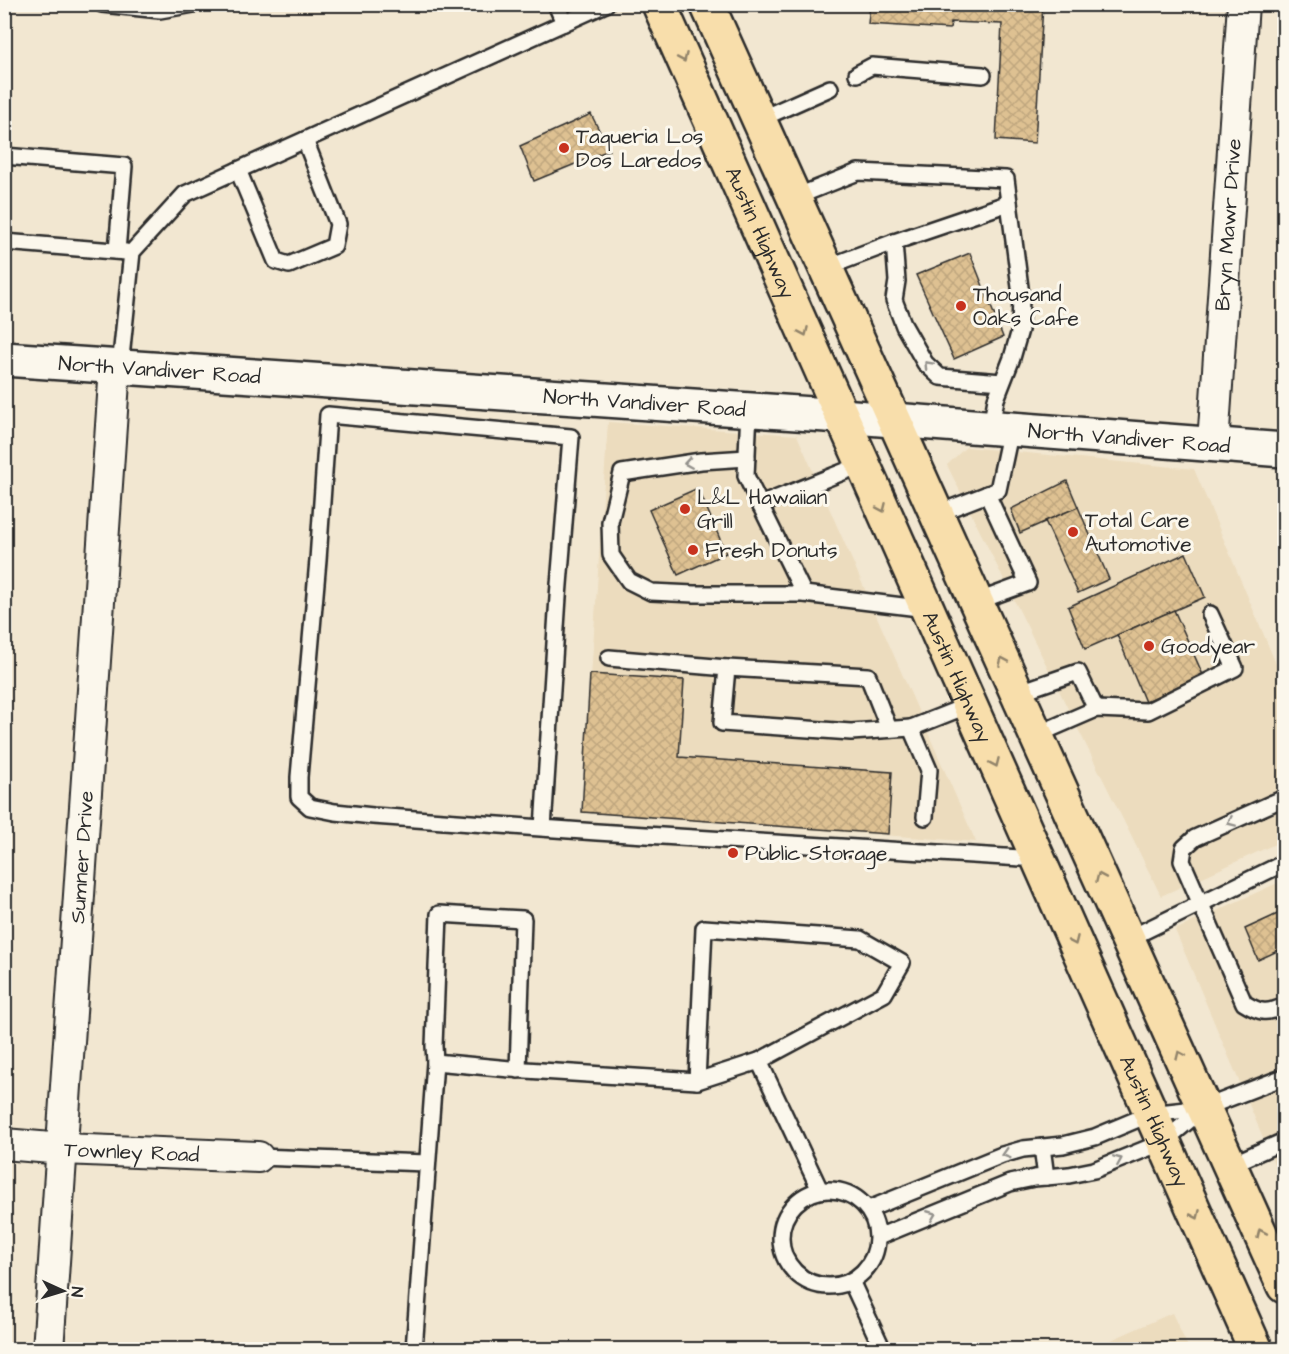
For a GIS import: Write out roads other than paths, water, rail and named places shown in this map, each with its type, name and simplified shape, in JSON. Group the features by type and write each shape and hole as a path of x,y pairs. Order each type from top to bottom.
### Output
{"main road":[{"name":"Austin Highway","path":"659,4 1256,1350"},
{"path":"706,4 1284,1284"}],"street":[{"name":"Bryn Mawr Drive","path":"1213,444 1244,4"},
{"name":"North Vandiver Road","path":"4,358 841,416 1284,450"},
{"name":"Sumner Drive","path":"48,1350 118,367"},
{"name":"Townley Road","path":"4,1144 63,1149 258,1157"}],"lane":[{"path":"102,4 160,10 194,4"},
{"path":"556,4 564,23"},
{"path":"4,242 124,252 185,194 606,4"},
{"path":"857,74 872,66 982,75"},
{"path":"758,120 830,88"},
{"path":"238,170 276,261 289,265 334,246 338,224 305,140"},
{"path":"4,156 124,166 124,252 118,367"},
{"path":"793,198 858,172 1006,179 1021,295 1020,330 996,399 1001,428 998,490 936,514"},
{"path":"825,268 1009,203"},
{"path":"894,242 897,281 894,300 904,326 925,363 940,377 1002,382"},
{"path":"749,410 746,476 804,594"},
{"path":"543,828 571,436 328,414 299,777 299,797 310,807 384,817 543,828 1038,859"},
{"path":"747,458 701,461 622,473 610,522 611,555 629,581 651,592 804,594 927,609"},
{"path":"760,505 863,464"},
{"path":"976,603 1028,583 987,494"},
{"path":"1036,735 1096,709 1148,711 1235,668 1210,614"},
{"path":"609,658 868,676 889,729"},
{"path":"727,668 722,723 851,732 911,728 969,705"},
{"path":"1017,693 1078,672 1096,709"},
{"path":"911,728 929,770 925,817"},
{"path":"1284,798 1195,838 1184,848 1182,861 1244,1003 1257,1011 1273,1011 1284,1006"},
{"path":"1128,939 1284,863"},
{"path":"414,1350 435,1062 439,915 523,919 518,1070"},
{"path":"435,1062 518,1070 697,1081 759,1061 884,994 902,963 860,939 705,928 697,1081"},
{"path":"759,1061 820,1190"},
{"path":"878,1237 1010,1183 1094,1170 1157,1128 1284,1077"},
{"path":"869,1209 1002,1155 1023,1149 1063,1145 1095,1137 1157,1128 1204,1108"},
{"path":"1230,1165 1284,1141"},
{"path":"1042,1147 1046,1177"},
{"path":"258,1157 427,1163"},
{"path":"820,1190 838,1190 855,1196 869,1209 874,1218 878,1237 875,1255 865,1270 851,1281 833,1286 815,1284 799,1275 787,1262 781,1244 783,1226 790,1209 803,1197 820,1190"},
{"path":"851,1281 883,1350"}],"place":[{"name":"Taqueria Los Dos Laredos","path":"564,148"},
{"name":"Thousand Oaks Cafe","path":"961,306"},
{"name":"L&L Hawaiian Grill","path":"685,509"},
{"name":"Total Care Automotive","path":"1073,532"},
{"name":"Fresh Donuts","path":"693,550"},
{"name":"Goodyear","path":"1149,646"},
{"name":"Public Storage","path":"733,853"}]}
